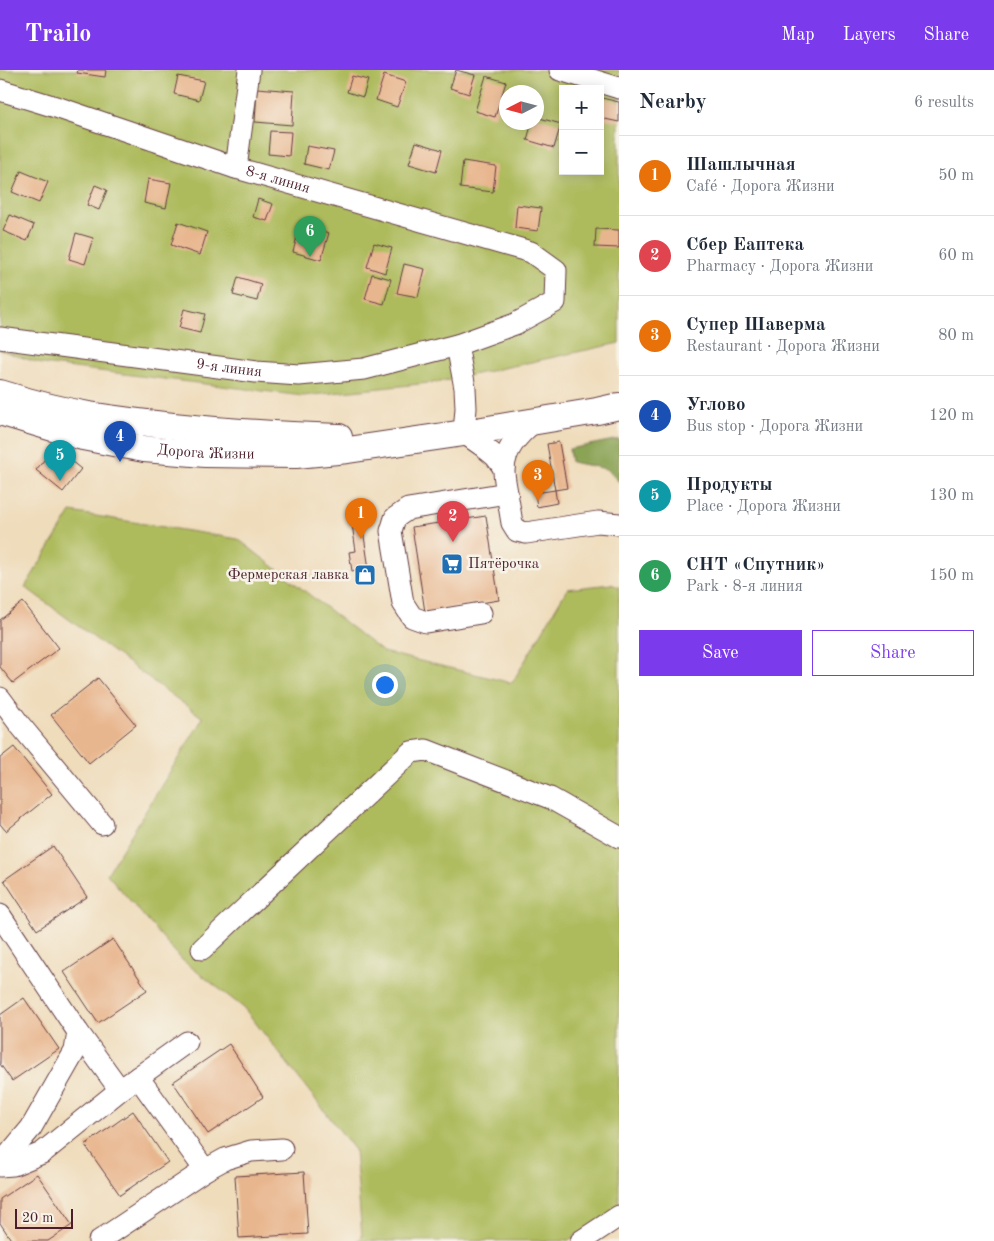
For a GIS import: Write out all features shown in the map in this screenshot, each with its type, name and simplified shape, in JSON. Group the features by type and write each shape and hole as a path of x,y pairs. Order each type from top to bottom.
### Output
{"main road":[{"name":"Дорога Жизни","path":"0,393 87,415 194,429 278,435 417,439"},
{"name":"Дорога Жизни","path":"0,412 83,438 122,446 197,453 296,455 348,450 464,433 619,406"}],"street":[{"path":"236,168 249,70"},
{"path":"560,70 619,88"},
{"name":"8-я линия","path":"0,90 236,168 531,252 556,270"},
{"name":"9-я линия","path":"0,338 256,372 299,375 364,369 457,345 515,324 555,302 556,270"},
{"path":"457,345 465,388 464,433 484,446 504,468"},
{"path":"534,422 514,442 507,454 504,468 512,523 517,531 526,533 598,522 619,524"},
{"path":"482,613 426,622 412,617 403,603 392,531 395,518 408,509 507,494"},
{"path":"0,698 102,824"},
{"path":"202,949 410,752 426,750 550,798 619,836"},
{"path":"0,915 78,1032 120,1090"},
{"path":"0,1165 31,1128 75,1051 78,1032"},
{"path":"0,1165 13,1165 42,1152 120,1090 187,1042"},
{"path":"138,1077 205,1170"},
{"path":"99,1241 205,1170 226,1159 251,1151 282,1149"},
{"path":"581,1241 619,1216"}],"green space":[{"path":"0,70 619,70 619,343 439,382 303,396 42,364 0,350"},
{"path":"619,439 619,482 607,469 571,462 569,449"},
{"path":"71,512 238,539 383,652 512,683 567,589 611,584 619,587 619,1208 567,1241 357,1241 362,1237 355,1150 244,1008 182,960 107,874 203,718 25,587"}],"building":[{"path":"78,70 106,70 105,77 77,73"},
{"path":"456,70 475,75 469,94 450,88"},
{"path":"384,75 406,82 397,107 376,100"},
{"path":"178,76 204,81 199,100 174,94"},
{"path":"352,76 368,80 363,97 347,92"},
{"path":"486,76 506,82 505,85 499,85 499,104 495,117 475,111"},
{"path":"257,88 294,91 292,125 255,122"},
{"path":"604,98 619,102 619,122 604,119"},
{"path":"544,119 559,123 554,148 527,140 530,130 544,130"},
{"path":"270,131 291,132 289,156 268,154"},
{"path":"416,142 442,150 436,172 409,164"},
{"path":"307,146 334,151 329,170 304,164"},
{"path":"463,161 496,166 493,192 460,188"},
{"path":"21,171 48,182 39,203 12,192"},
{"path":"148,179 171,183 166,208 144,203"},
{"path":"95,185 107,190 99,210 87,205"},
{"path":"258,199 273,204 267,221 253,217"},
{"path":"517,205 541,208 538,231 515,228"},
{"path":"10,215 34,225 27,241 3,231"},
{"path":"178,222 207,232 200,255 171,245"},
{"path":"300,225 329,233 321,260 293,252"},
{"path":"596,229 619,230 619,248 595,247"},
{"path":"76,233 93,238 85,264 69,259"},
{"path":"374,243 392,248 385,273 367,267"},
{"path":"404,264 425,269 418,297 397,293"},
{"path":"372,274 391,279 384,304 365,299"},
{"path":"238,277 261,284 257,301 233,295"},
{"path":"184,309 205,314 200,333 179,328"},
{"path":"559,442 567,488 555,490 547,444"},
{"path":"49,454 66,468 71,461 81,469 63,492 36,470"},
{"path":"555,490 557,503 537,507 535,493"},
{"path":"360,510 371,582 361,583 359,570 352,571 349,552 356,551 350,511"},
{"path":"486,516 499,600 425,612 412,527"},
{"path":"23,602 59,648 13,683 0,667 0,620"},
{"path":"98,678 136,725 89,763 51,715"},
{"path":"14,747 52,794 6,831 0,824 0,758"},
{"path":"53,846 87,897 37,930 4,880"},
{"path":"113,939 147,990 98,1023 64,972"},
{"path":"24,998 59,1049 12,1081 0,1064 0,1015"},
{"path":"229,1044 263,1097 208,1134 173,1082"},
{"path":"133,1111 168,1162 120,1195 85,1145"},
{"path":"304,1172 308,1234 239,1238 235,1176"},
{"path":"37,1174 72,1225 48,1241 12,1241 0,1223 0,1199"}],"place":[{"name":"СНТ «Спутник»","path":"310,257"},
{"name":"Углово","path":"120,462"},
{"name":"Продукты","path":"60,481"},
{"name":"Супер Шаверма","path":"538,501"},
{"name":"Шашлычная","path":"361,539"},
{"name":"Сбер Еаптека","path":"453,542"},
{"name":"Пятёрочка","path":"452,564"},
{"name":"Фермерская лавка","path":"365,575"}]}
